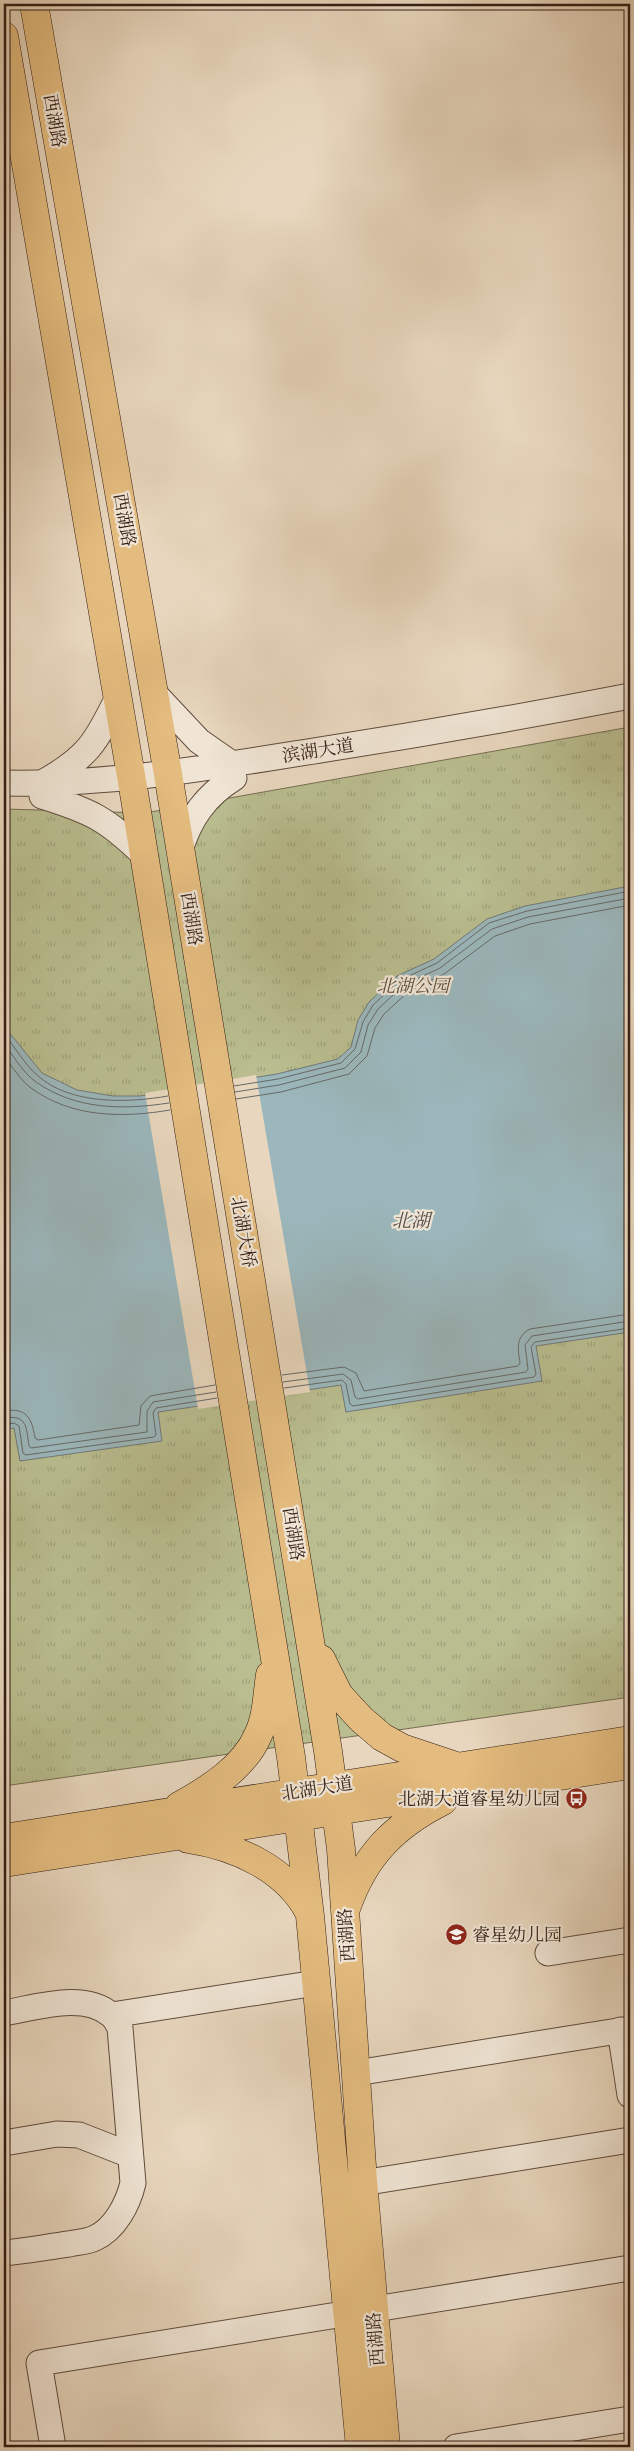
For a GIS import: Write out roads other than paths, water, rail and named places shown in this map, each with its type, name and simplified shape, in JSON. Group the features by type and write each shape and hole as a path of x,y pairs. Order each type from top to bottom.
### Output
{"main road":[{"name":"西湖路","path":"34,4 169,780 210,1037"},
{"name":"西湖路","path":"4,36 176,1043"},
{"name":"北湖大桥","path":"210,1037 276,1427"},
{"name":"北湖大桥","path":"176,1043 240,1433"},
{"name":"西湖路","path":"276,1427 334,1799 345,1910 363,2182 386,2447"},
{"name":"西湖路","path":"240,1433 274,1644 297,1804 310,1916 360,2447"},
{"path":"310,1637 339,1695 361,1719 382,1737 459,1779 421,1812 396,1830 378,1848 355,1881 345,1910"},
{"path":"274,1644 265,1712 259,1735 248,1754 170,1825 204,1842 238,1852 260,1863 286,1880 301,1897 310,1916"},
{"name":"北湖大道","path":"4,1863 170,1825 459,1779 630,1740"},
{"name":"北湖大道","path":"459,1779 630,1765"},
{"name":"北湖大道","path":"4,1838 170,1825"}],"street":[{"path":"154,692 199,741 233,771 205,801 186,830 180,850"},
{"name":"滨湖大道","path":"233,771 630,696"},
{"path":"118,697 94,744 81,758 41,790 92,813 110,824 144,855"},
{"name":"滨湖大道","path":"4,795 41,790 133,786 233,771 478,740 630,711"},
{"name":"滨湖大道","path":"4,783 41,790"},
{"path":"548,1953 630,1940"},
{"path":"112,2016 316,1982"},
{"path":"4,2013 62,2004 84,2003 112,2016 120,2028 133,2183 130,2196 121,2213 105,2232 94,2239 24,2252 4,2253"},
{"path":"356,2072 625,2030 630,2095"},
{"path":"4,2143 58,2134 79,2135 130,2155"},
{"path":"335,2187 630,2140"},
{"path":"53,2447 39,2363 630,2268"},
{"path":"456,2447 630,2419"}],"water":[{"name":"北湖","path":"630,886 630,1332 536,1346 542,1381 346,1412 341,1385 158,1412 162,1441 20,1461 14,1428 4,1430 4,1026 42,1073 77,1090 113,1096 140,1096 277,1074 338,1059 351,1047 358,1020 369,1002 397,976 434,959 487,919 525,906"}],"place":[{"name":"北湖大道睿星幼儿园","path":"576,1799"},
{"name":"睿星幼儿园","path":"456,1935"}],"park label":[{"name":"北湖公园","path":"413,986"}]}
